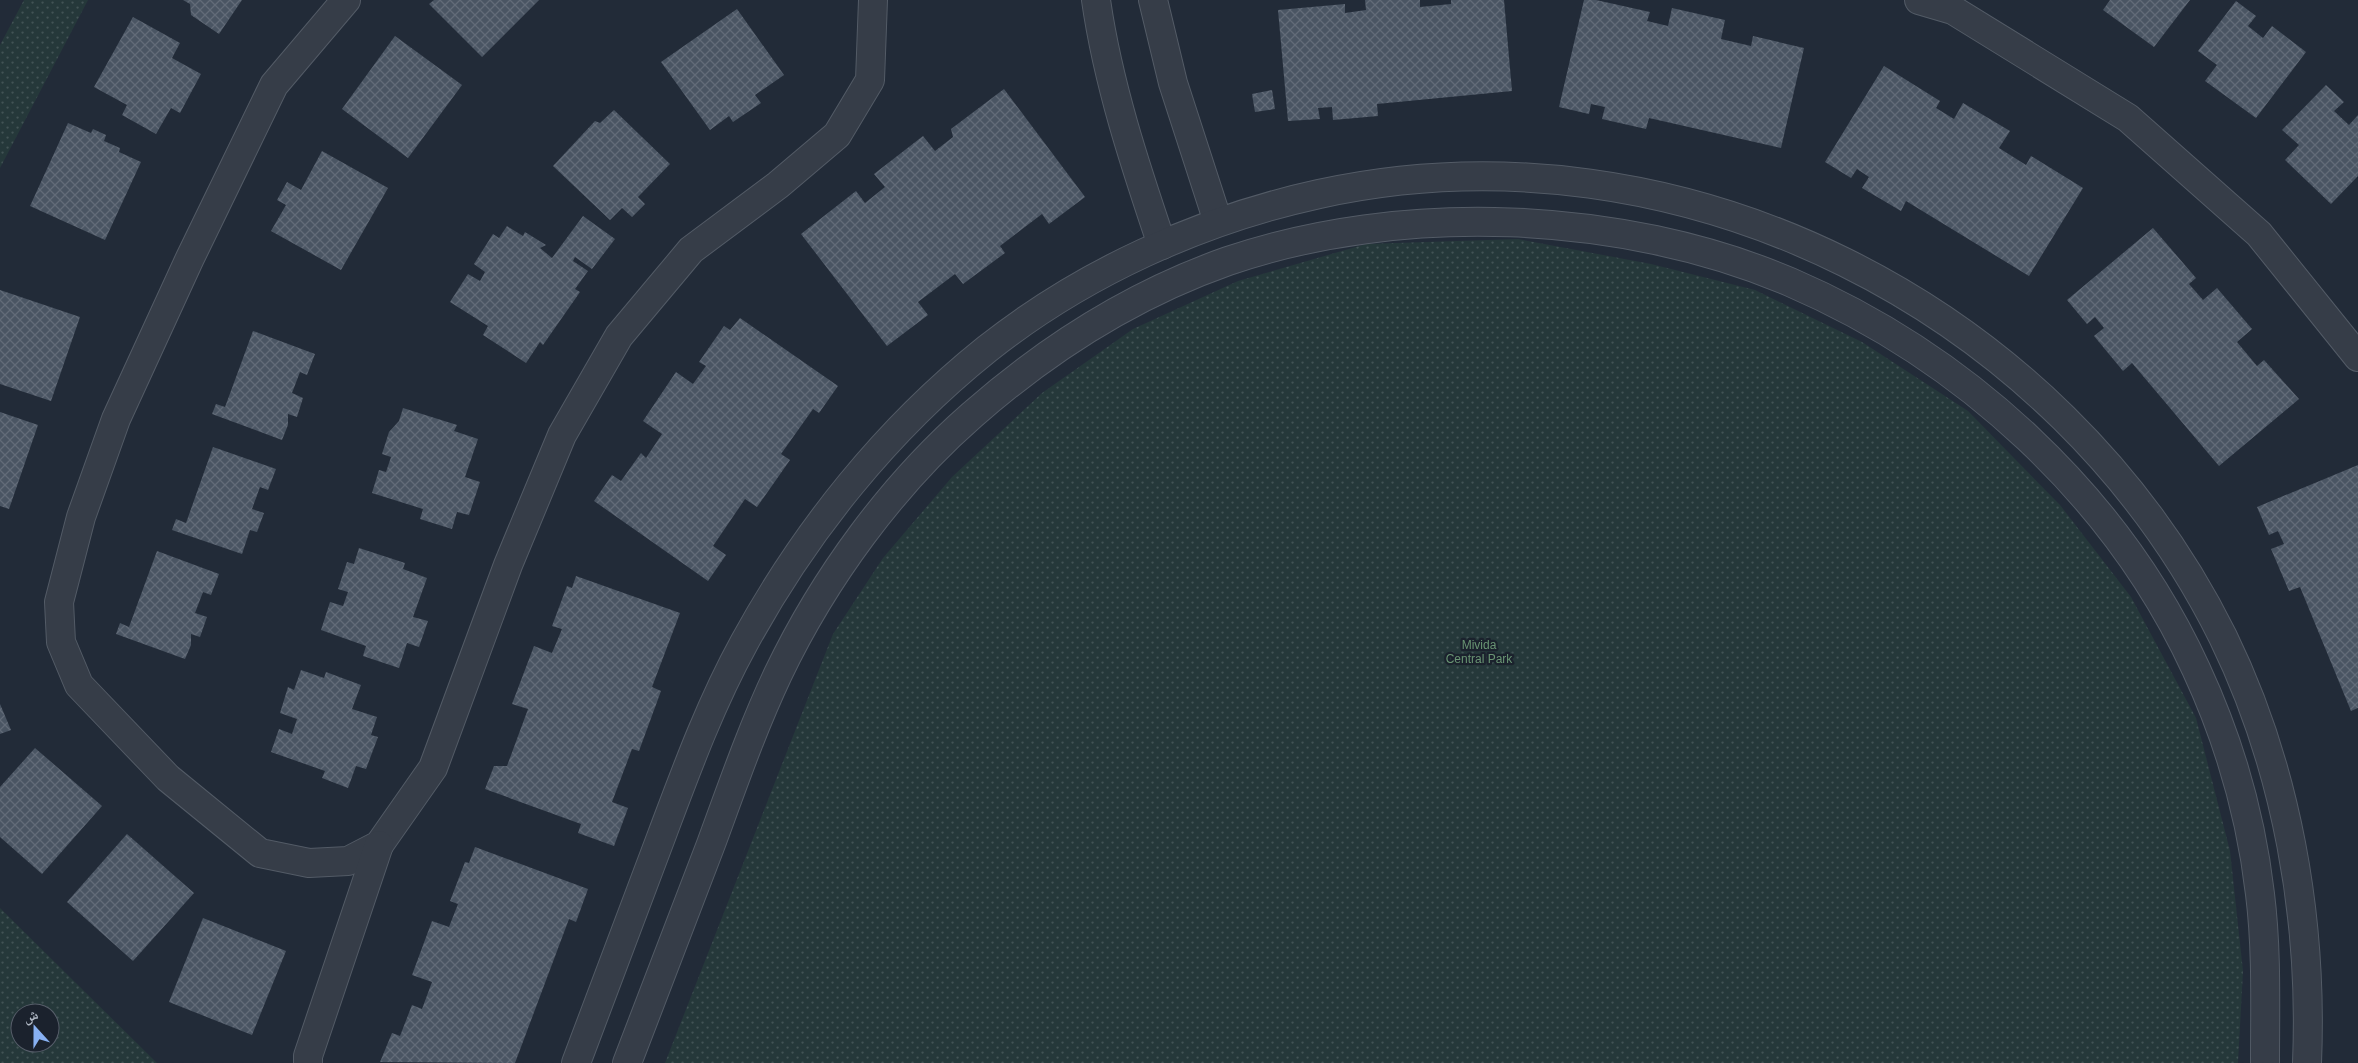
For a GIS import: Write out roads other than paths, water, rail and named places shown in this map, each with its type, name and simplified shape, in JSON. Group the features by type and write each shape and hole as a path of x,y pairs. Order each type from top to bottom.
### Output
{"street":[{"path":"346,0 274,84 190,258 116,419 81,517 59,602 61,642 80,685 168,778 260,853 309,863 348,861 379,845"},
{"path":"308,1063 308,1056 379,845 433,768 508,565 562,435 619,336 691,250 778,185 837,135 870,80 872,0"},
{"path":"1096,0 1116,94 1134,163 1162,245"},
{"path":"1153,0 1173,83 1218,222"},
{"path":"1920,0 1953,10 2128,118 2259,234 2358,357"},
{"path":"576,1063 711,711 750,633 776,587 815,529 858,474 942,387 988,348 1033,316 1080,287 1162,245 1218,222 1299,198 1348,188 1407,180 1466,176 1526,177 1585,181 1644,191 1701,205 1758,223 1812,245 1865,271 1916,302 2009,370 2052,407 2092,447 2130,490 2194,584 2223,638 2248,693 2268,751 2283,809 2303,921 2308,973 2307,1063"},
{"path":"627,1063 753,732 780,671 811,613 847,557 887,504 927,458 970,416 1017,378 1116,311 1175,281 1230,260 1329,234 1396,225 1463,221 1531,223 1652,240 1723,259 1784,279 1840,306 1924,355 1968,386 2016,426 2060,470 2102,517 2139,567 2169,616 2195,666 2217,719 2235,773 2250,833 2260,895 2265,958 2265,1063"}],"park label":[{"name":"Mivida Central Park","path":"1479,652"}]}
